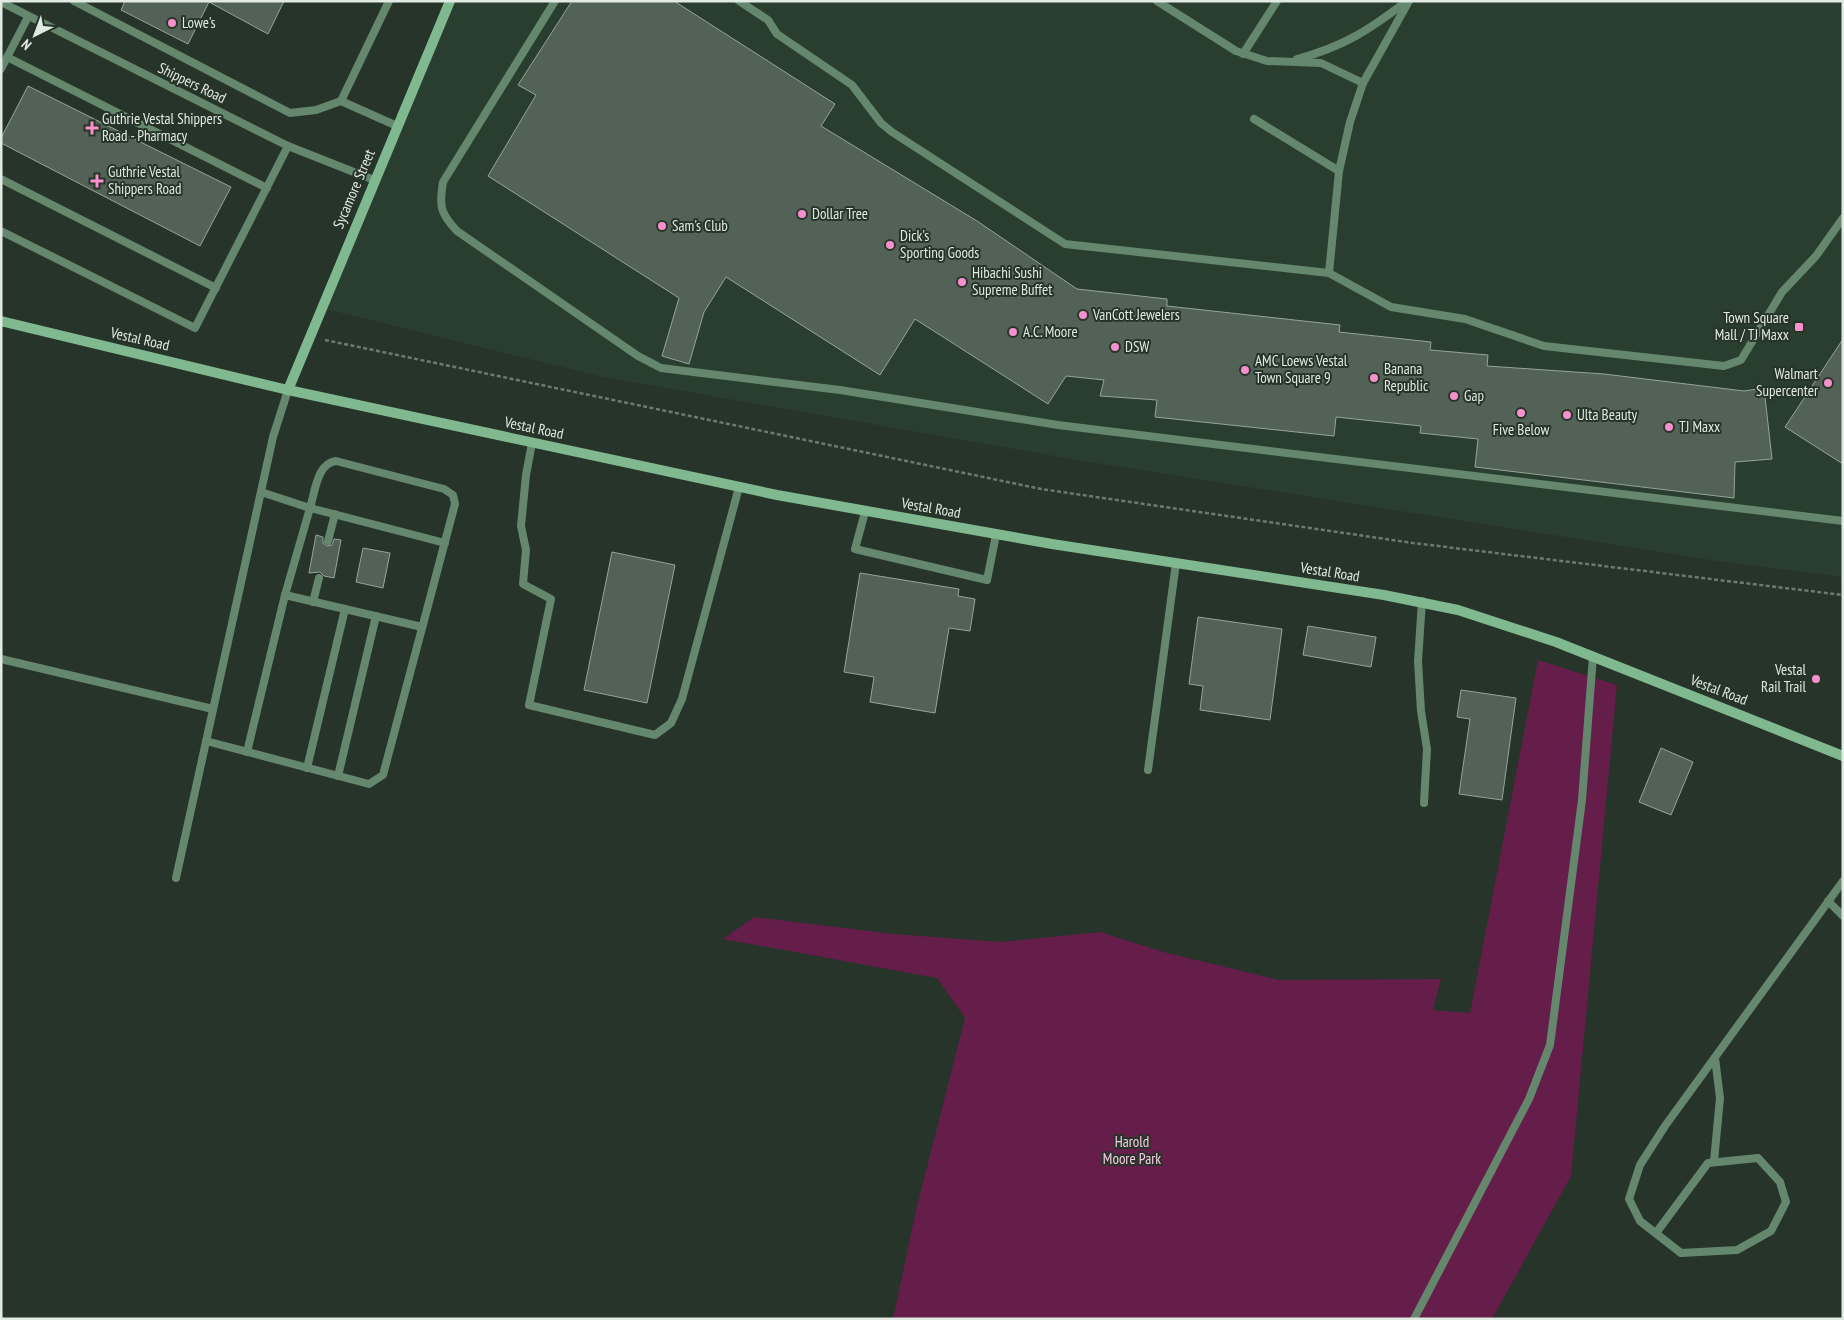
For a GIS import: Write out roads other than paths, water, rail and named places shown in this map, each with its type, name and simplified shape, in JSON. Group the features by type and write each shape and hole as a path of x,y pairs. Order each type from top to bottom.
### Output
{"street":[{"name":"Sycamore Street","path":"288,390 450,1"},
{"name":"Vestal Road","path":"1,321 288,390 739,487 865,512 996,535 1422,601 1488,618 1593,656 1843,756"}],"lane":[{"path":"74,1 290,113 316,110 341,101 397,126"},
{"path":"341,101 389,1"},
{"path":"555,1 443,182 440,202 444,218 457,231 638,356 661,368 840,390 1058,425 1843,521"},
{"path":"738,1 768,20 777,34 852,85 881,122 892,132 1065,244 1329,273 1391,307 1464,319 1544,346 1724,366 1741,360 1782,292 1816,256 1843,218"},
{"path":"1157,1 1243,54 1267,61 1321,64 1363,83"},
{"path":"1243,54 1277,1"},
{"path":"1329,273 1339,172 1350,122 1363,83 1408,1"},
{"path":"1293,61 1330,50 1356,37 1374,27 1408,1"},
{"name":"Shippers Road","path":"1,2 288,146 374,180"},
{"path":"1,69 28,17"},
{"path":"8,57 266,188"},
{"path":"1254,119 1339,172"},
{"path":"1,231 195,328 288,146"},
{"path":"1,179 216,288"},
{"path":"176,878 273,437 288,390"},
{"path":"532,443 526,475 522,526 526,550 523,584 551,600 529,705 655,735 671,723 682,699 739,487"},
{"path":"206,741 247,752 307,768 369,784 383,775 455,504 453,495 444,489 336,462 329,462 322,468 285,595 247,752"},
{"path":"261,492 310,508 444,543"},
{"path":"865,512 856,549 988,580 996,535"},
{"path":"328,541 335,514"},
{"path":"1148,770 1176,563"},
{"path":"313,602 319,578"},
{"path":"285,595 422,627"},
{"path":"1422,601 1418,661 1421,711 1427,749 1424,804"},
{"path":"307,768 345,609"},
{"path":"338,776 376,616"},
{"path":"1414,1319 1529,1099 1550,1045 1582,800 1593,656"},
{"path":"1,659 213,709"},
{"path":"1656,1233 1708,1163 1758,1158 1780,1182 1786,1202 1771,1231 1737,1250 1681,1253 1640,1221 1629,1199 1640,1165 1665,1126 1843,880"},
{"path":"1828,901 1843,916"},
{"path":"1714,1161 1720,1098 1715,1058"}],"place":[{"name":"Lowe's","path":"172,23"},
{"name":"Guthrie Vestal Shippers Road - Pharmacy","path":"92,128"},
{"name":"Guthrie Vestal Shippers Road","path":"97,181"},
{"name":"Dollar Tree","path":"802,214"},
{"name":"Sam's Club","path":"662,226"},
{"name":"Dick's Sporting Goods","path":"890,245"},
{"name":"Hibachi Sushi Supreme Buffet","path":"962,282"},
{"name":"VanCott Jewelers","path":"1083,315"},
{"name":"Town Square Mall / TJ Maxx","path":"1799,327"},
{"name":"A.C. Moore","path":"1013,332"},
{"name":"DSW","path":"1115,347"},
{"name":"AMC Loews Vestal Town Square 9","path":"1245,370"},
{"name":"Banana Republic","path":"1374,378"},
{"name":"Walmart Supercenter","path":"1828,383"},
{"name":"Gap","path":"1454,396"},
{"name":"Five Below","path":"1521,413"},
{"name":"Ulta Beauty","path":"1567,415"},
{"name":"TJ Maxx","path":"1669,427"},
{"name":"Vestal Rail Trail","path":"1816,679"}],"park label":[{"name":"Harold Moore Park","path":"1132,1150"}]}
